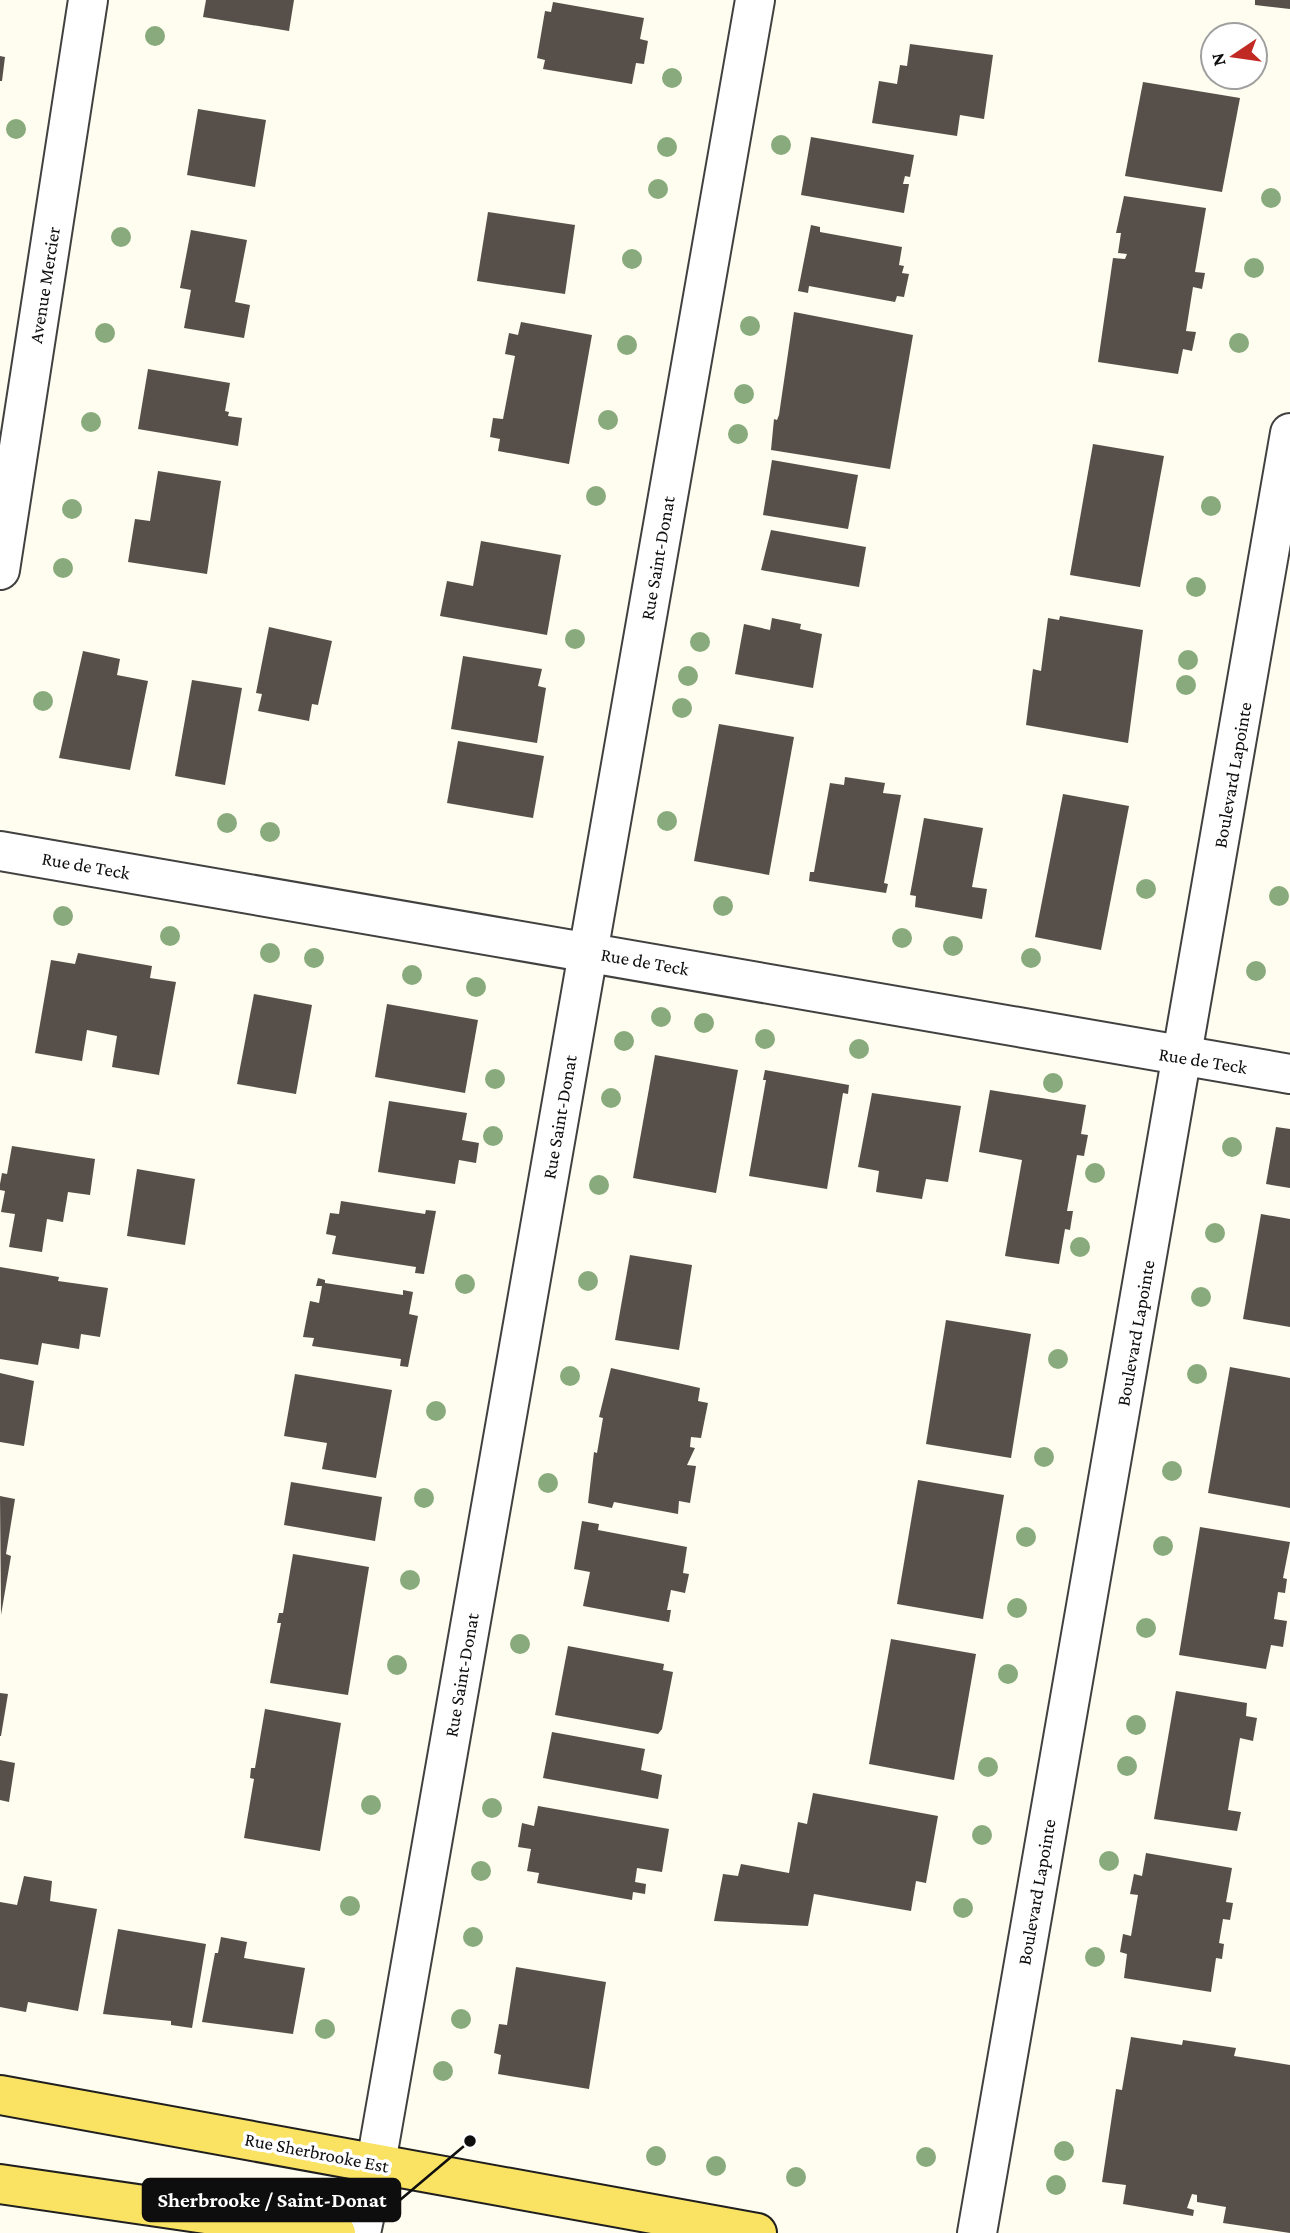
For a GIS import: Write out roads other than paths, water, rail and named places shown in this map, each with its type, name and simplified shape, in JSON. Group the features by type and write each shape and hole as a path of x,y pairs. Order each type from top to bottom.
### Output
{"main road":[{"name":"Rue Sherbrooke Est","path":"0,2095 757,2233"},
{"path":"0,2184 337,2233"}],"street":[{"name":"Avenue Mercier","path":"0,570 88,0"},
{"name":"Rue Saint-Donat","path":"361,2233 376,2164 755,0"},
{"name":"Boulevard Lapointe","path":"976,2233 1290,433"},
{"name":"Rue de Teck","path":"0,850 588,951 1183,1058 1290,1074"}],"place":[{"name":"Sherbrooke / Saint-Donat","path":"470,2141"}]}
